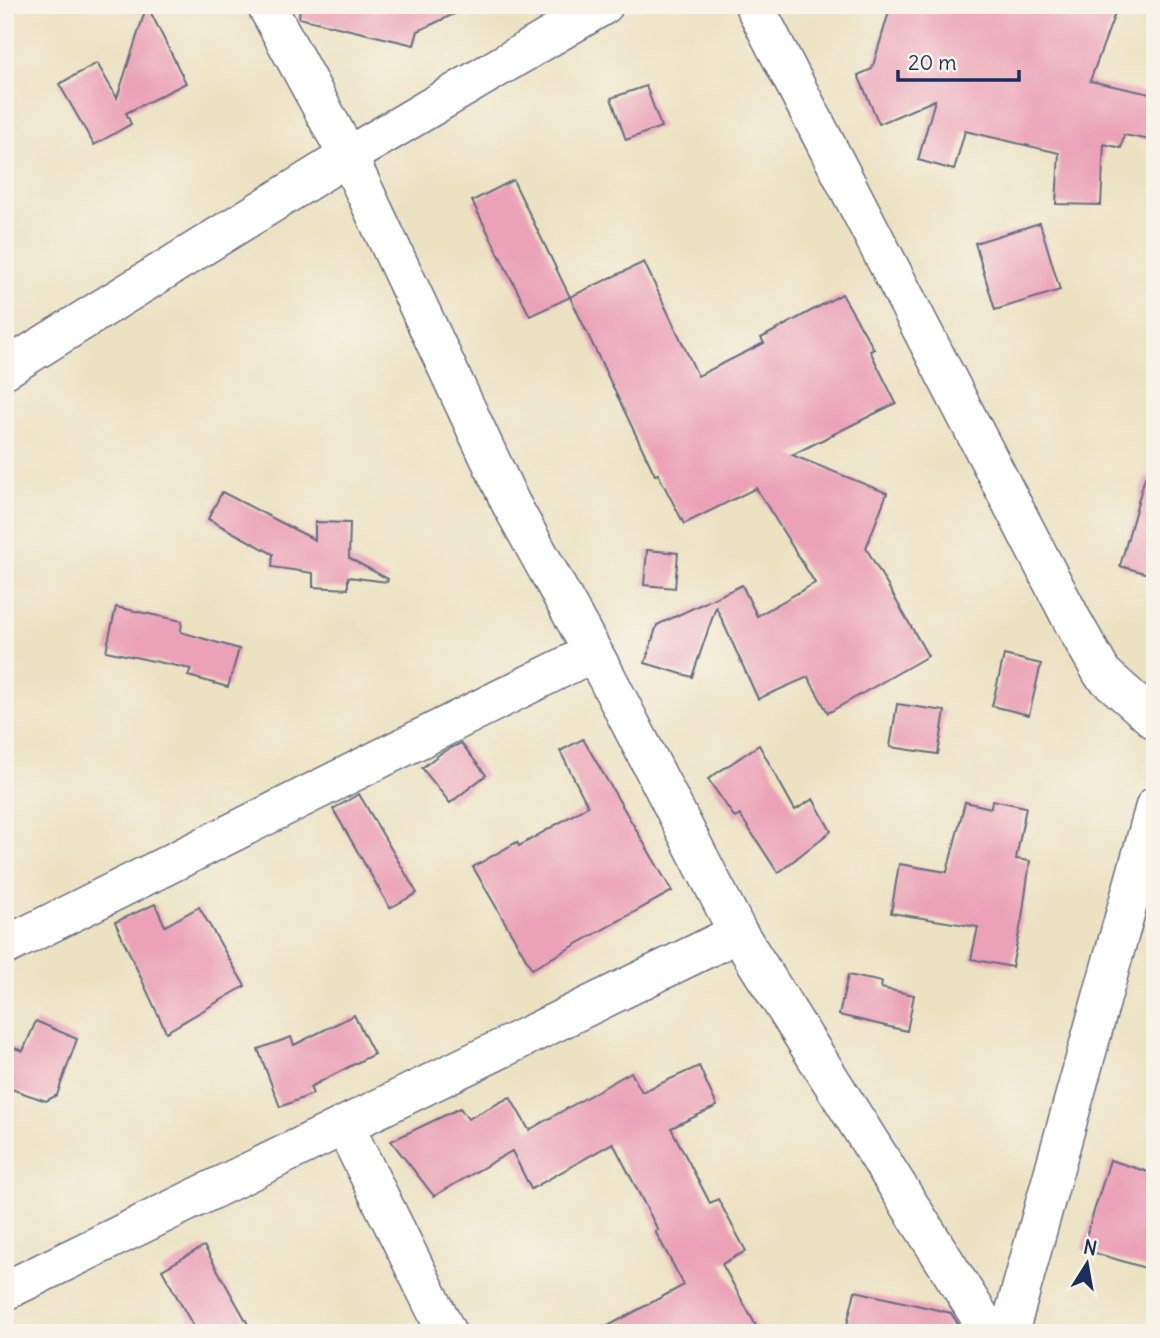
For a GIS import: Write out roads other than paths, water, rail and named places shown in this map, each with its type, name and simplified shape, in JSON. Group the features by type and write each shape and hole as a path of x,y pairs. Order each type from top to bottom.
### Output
{"street":[{"path":"266,5 348,156 510,502 738,933 990,1333"},
{"path":"5,369 348,156 604,5"},
{"path":"754,5 1073,622 1102,673 1155,720"},
{"path":"5,946 592,653"},
{"path":"1010,1333 1155,806"},
{"path":"5,1291 738,933"},
{"path":"345,1127 447,1333"}]}
